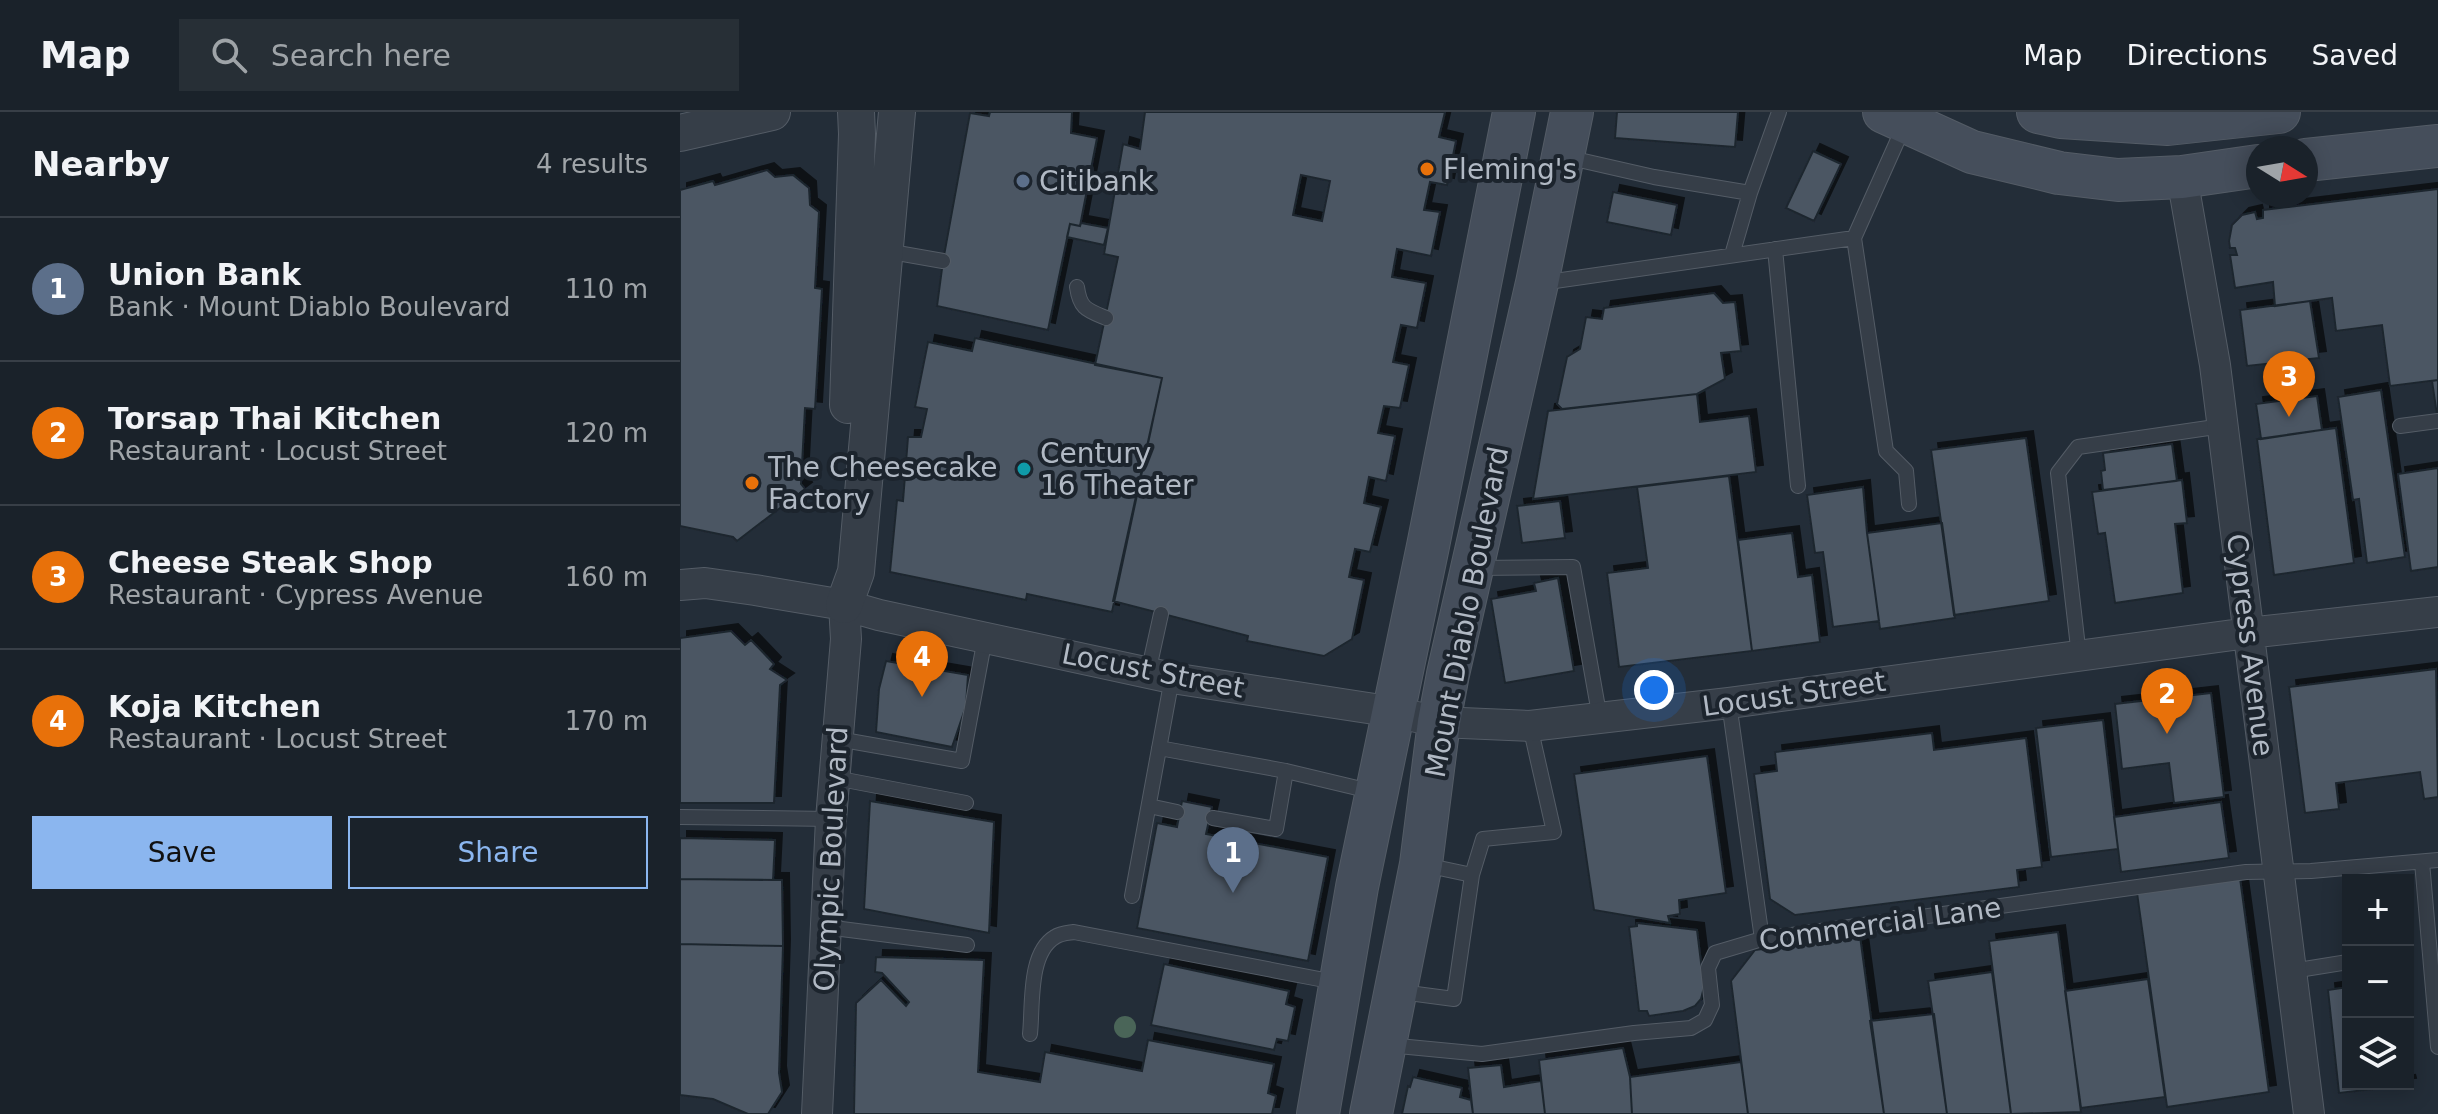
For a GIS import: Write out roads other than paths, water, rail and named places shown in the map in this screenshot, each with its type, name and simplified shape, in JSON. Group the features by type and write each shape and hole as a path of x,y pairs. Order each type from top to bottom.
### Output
{"main road":[{"name":"Mount Diablo Boulevard","path":"1318,1114 1339,983 1514,112"},
{"name":"Mount Diablo Boulevard","path":"1371,1114 1421,864 1439,722 1572,112"},
{"path":"2038,112 2061,117 2168,124 2279,112"},
{"path":"1895,117 1972,152 2059,173 2118,180 2182,177 2246,168"},
{"path":"2318,159 2438,146"}],"street":[{"path":"680,133 772,112"},
{"name":"Olympic Boulevard","path":"817,1114 831,819 846,639 844,605 837,570 847,429 856,112"},
{"name":"Olympic Boulevard","path":"844,605 856,572 897,112"},
{"name":"Cypress Avenue","path":"2182,177 2215,365 2309,1114"},
{"name":"Locust Street","path":"680,585 705,583 844,605 1160,675 1439,722 1530,726 1729,703 2248,633 2438,612"}],"lane":[{"path":"1732,255 1779,112"},
{"path":"1895,117 1854,238 1886,451 1906,471 1909,504"},
{"path":"1562,156 1654,177 1750,193"},
{"path":"1537,283 1854,238"},
{"path":"1775,249 1798,486"},
{"path":"886,251 943,261"},
{"path":"1077,287 1079,301 1086,309 1106,318"},
{"path":"2400,426 2438,421"},
{"path":"2079,656 2058,473 2078,447 2222,426"},
{"path":"1472,568 1573,567 1600,719"},
{"path":"1132,896 1159,748 1161,614"},
{"path":"838,739 962,761 985,638"},
{"path":"1729,703 1760,872 1762,939"},
{"path":"1397,991 1454,999 1472,875 1483,839 1554,832 1530,726"},
{"path":"1159,748 1286,771 1377,792"},
{"path":"1213,818 1276,829 1286,771"},
{"path":"835,778 966,803"},
{"path":"1149,806 1177,812"},
{"path":"680,817 831,819"},
{"name":"Commercial Lane","path":"1384,1044 1482,1054 1691,1028 1705,1020 1712,1005 1708,968 1715,953 1762,939 2246,872 2352,874 2438,860"},
{"path":"2422,862 2433,916 2438,1047"},
{"path":"1421,864 1472,875"},
{"path":"826,927 967,945"},
{"path":"1030,1034 1036,964 1043,947 1057,935 1074,932 1339,983"},
{"path":"2292,971 2342,963"}],"place":[{"name":"Fleming's","path":"1427,169"},
{"name":"Citibank","path":"1023,181"},
{"name":"Cheese Steak Shop","path":"2289,417"},
{"name":"Century 16 Theater","path":"1024,469"},
{"name":"The Cheesecake Factory","path":"752,483"},
{"name":"Koja Kitchen","path":"922,697"},
{"name":"Torsap Thai Kitchen","path":"2167,734"},
{"name":"Union Bank","path":"1233,893"}]}
